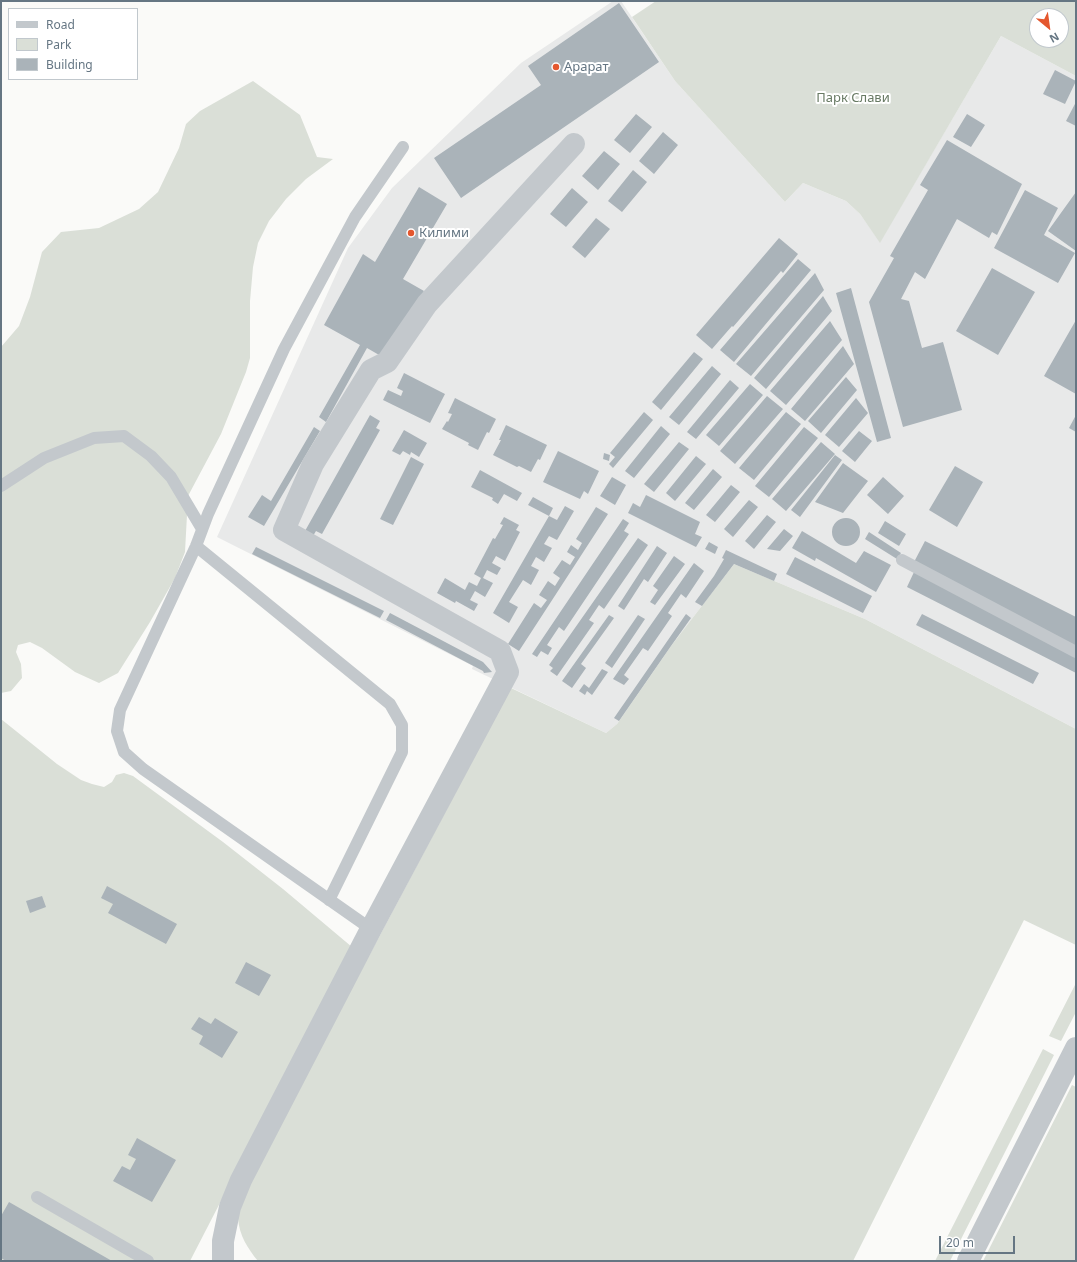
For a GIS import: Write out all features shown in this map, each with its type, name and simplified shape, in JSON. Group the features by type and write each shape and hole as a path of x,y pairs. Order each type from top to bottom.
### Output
{"street":[{"path":"223,1261 223,1241 230,1207 241,1180 371,930 508,672 500,651 284,530 313,464 371,370 388,362 427,304 574,144"},
{"path":"968,1261 1075,1054"}],"lane":[{"path":"371,930 143,769 124,752 117,731 120,710 196,546 208,514 284,349 355,217 402,147"},
{"path":"1,486 44,458 94,438 124,436 151,456 171,477 202,529"},
{"path":"196,546 390,704 402,726 402,752 329,900"},
{"path":"902,560 1076,652"},
{"path":"37,1197 148,1261"}],"shaded area":[{"path":"613,1 621,1 675,81 785,202 803,183 846,201 860,214 880,242 1001,36 1076,76 1076,729 865,619 734,564 671,646 617,724 606,733 472,669 473,666 217,537 348,248 392,188 521,63"}],"green space":[{"name":"Парк Слави","path":"656,1 1076,1 1076,76 1001,36 880,243 860,214 846,201 803,183 785,202 675,81 632,17"},
{"path":"253,81 300,115 317,157 333,159 306,179 286,199 269,221 258,243 253,267 250,301 250,358 246,372 221,434 188,496 185,552 175,578 150,622 118,673 99,683 75,672 42,648 30,642 18,645 16,652 21,664 22,678 11,691 1,693 1,347 19,326 30,297 42,252 61,232 99,228 139,209 158,192 179,148 186,124 200,111"},
{"path":"734,564 865,619 1076,729 1076,945 1024,920 853,1261 258,1261 245,1241 240,1230 238,1218 248,1184 511,688 606,733 617,724 671,646"},
{"path":"1,719 57,764 81,780 104,787 112,782 116,775 124,773 133,776 223,842 283,889 352,947 190,1261 1,1261"},
{"path":"1076,983 1076,1012 1061,1041 1049,1036"},
{"path":"1043,1049 1054,1055 950,1261 935,1261"},
{"path":"1072,1085 1076,1087 1076,1261 983,1261"}],"building":[{"path":"619,3 659,62 461,198 434,158 541,85 528,66"},
{"path":"1055,70 1076,81 1065,104 1043,94"},
{"path":"1076,102 1076,126 1066,121"},
{"path":"636,114 652,127 630,153 614,140"},
{"path":"967,114 985,125 971,147 953,137"},
{"path":"663,132 678,145 654,174 639,161"},
{"path":"947,140 1022,184 997,235 992,232 989,238 957,219 925,279 915,272 901,299 909,301 922,348 943,342 962,410 903,427 869,302 894,258 890,256 928,190 920,185"},
{"path":"604,151 620,164 598,190 582,176"},
{"path":"633,170 647,182 622,212 608,201"},
{"path":"419,187 447,204 403,279 424,291 386,359 367,348 326,422 319,417 360,345 324,325 363,254 375,262"},
{"path":"572,188 588,202 566,227 550,214"},
{"path":"1025,190 1058,208 1044,235 1075,253 1058,283 994,248"},
{"path":"1076,192 1076,251 1048,231"},
{"path":"596,218 610,229 585,258 572,247"},
{"path":"779,238 798,254 783,273 781,271 712,349 696,335"},
{"path":"798,259 811,270 734,362 720,350"},
{"path":"992,268 1035,292 998,355 956,331"},
{"path":"815,273 824,290 751,376 736,364"},
{"path":"851,288 891,438 877,442 836,293"},
{"path":"823,296 832,311 766,389 754,378"},
{"path":"1076,320 1076,394 1044,376"},
{"path":"830,321 842,340 786,405 770,391"},
{"path":"843,346 854,364 805,421 791,409"},
{"path":"694,352 703,359 661,410 652,402"},
{"path":"712,366 721,374 679,425 669,417"},
{"path":"404,373 445,394 430,423 383,400 388,390 401,396 403,391 397,388"},
{"path":"846,377 857,390 821,433 808,421"},
{"path":"730,380 739,388 696,439 687,432"},
{"path":"750,384 763,395 719,446 706,435"},
{"path":"767,396 783,409 735,464 720,451"},
{"path":"455,398 496,419 489,433 487,432 478,450 468,445 469,443 442,429 452,414 448,413"},
{"path":"856,398 868,413 839,447 825,435"},
{"path":"644,412 653,420 613,468 609,464 615,457 610,453"},
{"path":"786,412 801,424 754,480 739,468"},
{"path":"370,415 380,421 376,428 380,430 322,534 316,531 313,536 305,531"},
{"path":"1076,415 1076,432 1069,428"},
{"path":"506,425 547,445 540,460 538,459 531,472 493,455 501,440 499,440"},
{"path":"661,426 670,434 634,478 625,471"},
{"path":"314,427 320,431 264,526 248,517 262,495 271,501"},
{"path":"804,427 818,438 769,497 755,486"},
{"path":"404,430 427,443 419,457 411,452 410,455 403,451 400,455 392,451"},
{"path":"859,431 872,441 855,462 842,451"},
{"path":"679,442 689,449 654,492 644,484"},
{"path":"821,442 835,454 786,511 772,499"},
{"path":"558,451 599,471 588,494 584,491 580,499 543,482"},
{"path":"604,453 610,455 609,461 603,459"},
{"path":"835,455 842,460 800,517 791,510"},
{"path":"696,456 706,464 675,501 666,493"},
{"path":"411,457 424,464 393,525 380,519"},
{"path":"843,463 868,481 843,513 815,502"},
{"path":"955,466 983,482 957,527 929,510"},
{"path":"713,469 722,477 694,510 685,503"},
{"path":"480,470 522,493 517,501 504,494 498,504 492,500 493,498 471,487"},
{"path":"612,477 626,485 615,505 600,496"},
{"path":"883,477 904,496 888,514 867,495"},
{"path":"731,485 740,492 715,522 706,515"},
{"path":"646,495 700,522 695,534 702,537 696,547 628,513 633,503 640,507"},
{"path":"533,497 553,508 549,516 528,505"},
{"path":"749,500 758,507 733,537 724,529"},
{"path":"565,506 574,511 557,540 549,536 544,544 552,548 544,562 536,557 531,566 539,570 531,585 523,580 509,602 518,607 509,623 493,613 549,516 557,520"},
{"path":"596,507 608,514 519,651 508,644 534,603 541,608 547,600 539,595 548,581 555,586 560,578 553,573 562,560 570,565 575,557 567,552 571,545 578,550 582,543 576,539"},
{"path":"767,515 776,522 754,549 745,541"},
{"path":"504,517 519,525 516,530 520,532 505,561 496,556 492,563 501,568 497,575 487,570 483,578 493,583 485,597 475,591 470,600 478,604 474,611 437,593 445,578 465,590 469,582 477,586 481,578 474,574 493,538 495,539 503,525 500,524"},
{"path":"846,518 856,522 860,532 856,542 846,546 836,542 832,532 836,522"},
{"path":"623,519 629,523 624,531 629,534 564,631 559,627 547,645 552,648 548,655 541,651 537,657 532,654"},
{"path":"885,521 906,534 899,546 878,533"},
{"path":"784,529 793,536 780,551 767,549"},
{"path":"802,531 856,563 864,551 891,565 876,592 816,558 815,561 792,548"},
{"path":"869,532 901,553 897,559 865,539"},
{"path":"638,538 648,545 604,609 599,605 589,620 594,623 557,676 550,671 553,668 549,665"},
{"path":"925,541 1076,617 1076,646 913,564"},
{"path":"709,542 718,547 715,554 705,549"},
{"path":"657,546 667,553 648,582 644,579 624,610 618,606"},
{"path":"256,547 384,611 380,618 252,554"},
{"path":"726,550 777,574 774,581 734,564 702,606 695,602 714,576 724,559 722,558"},
{"path":"674,556 685,564 655,605 650,602 658,590 653,586"},
{"path":"795,557 872,596 863,613 786,574"},
{"path":"694,563 704,571 686,598 681,594 668,613 672,616 648,651 643,648 624,675 629,679 624,685 613,679"},
{"path":"914,572 1076,654 1076,673 907,587"},
{"path":"390,613 483,662 492,672 484,673 483,671 386,620"},
{"path":"686,614 691,618 619,721 614,718"},
{"path":"922,614 1039,673 1033,684 916,625"},
{"path":"609,615 614,618 581,664 586,668 572,688 562,681"},
{"path":"638,615 645,619 612,668 605,663"},
{"path":"602,669 608,672 592,695 587,691 585,695 579,691 584,684 589,688"},
{"path":"107,886 177,924 166,944 108,913 113,904 101,898"},
{"path":"42,896 46,907 30,913 26,901"},
{"path":"246,962 271,975 259,996 235,983"},
{"path":"199,1017 211,1024 215,1018 238,1032 222,1058 199,1044 203,1036 191,1029"},
{"path":"137,1138 176,1160 152,1202 113,1181 122,1166 130,1170 136,1159 128,1155"},
{"path":"9,1202 112,1261 6,1261 1,1258 1,1216"}],"place":[{"name":"Арарат","path":"556,67"},
{"name":"Килими","path":"411,233"}]}
